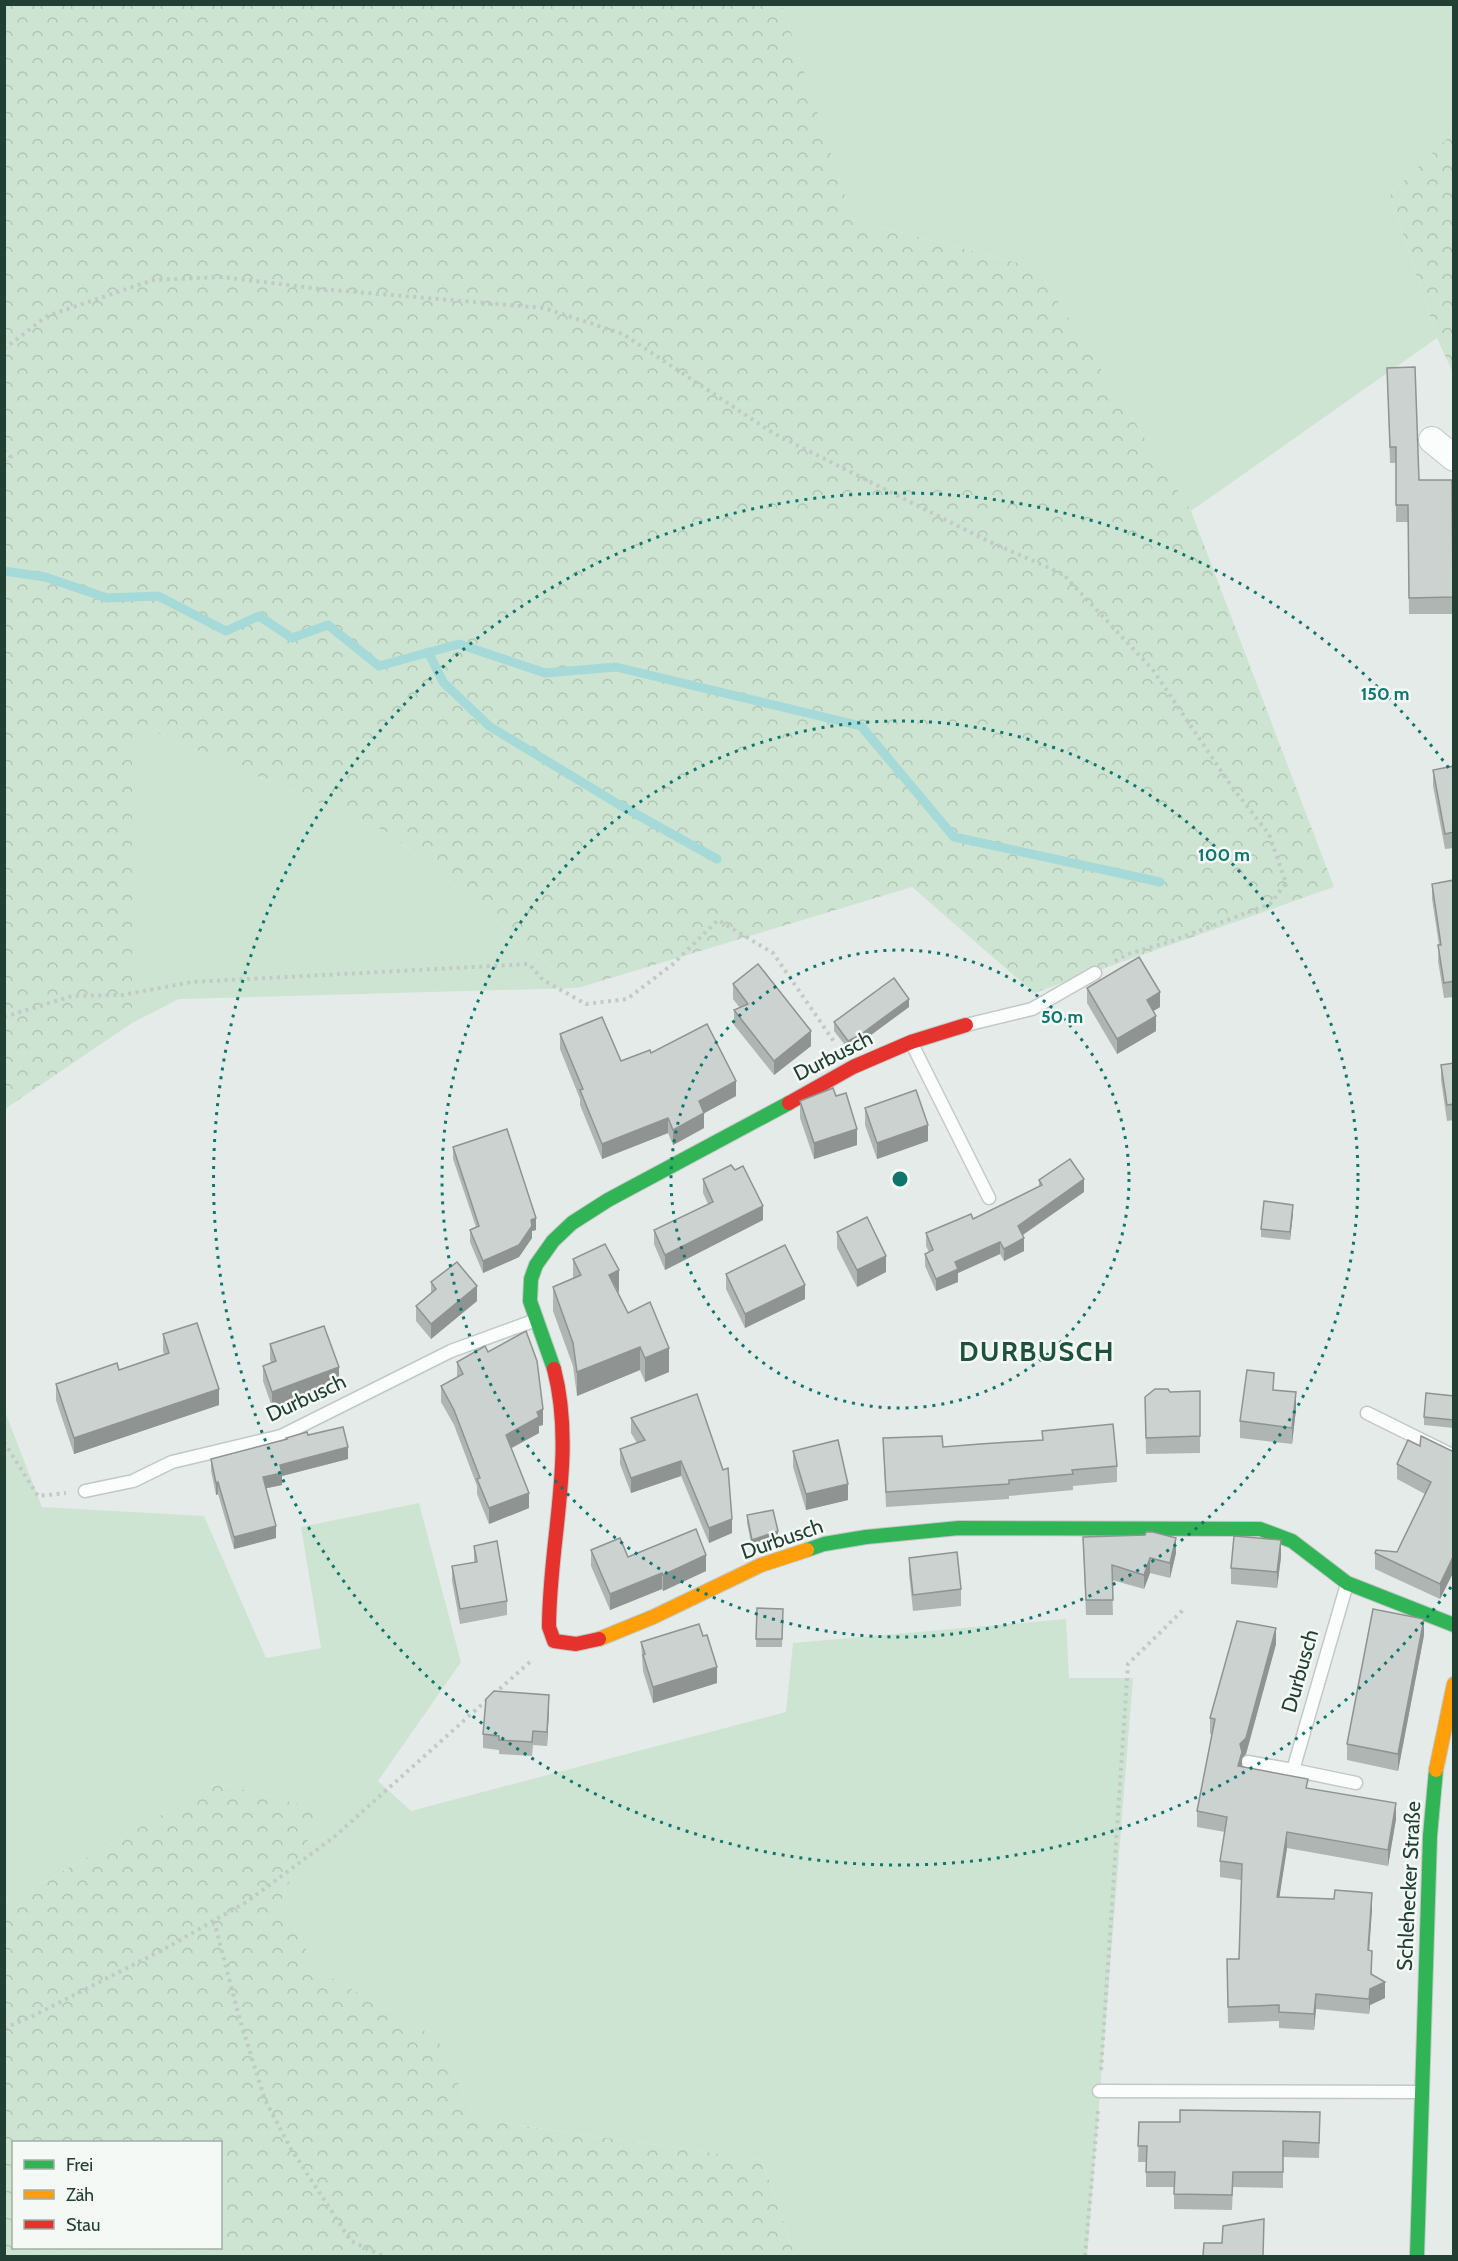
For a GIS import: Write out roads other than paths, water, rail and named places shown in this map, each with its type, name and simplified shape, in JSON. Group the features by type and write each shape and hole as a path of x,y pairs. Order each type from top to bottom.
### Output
{"street":[{"path":"1432,440 1454,458"},
{"name":"Durbusch","path":"966,1025 911,1042 853,1067 778,1110 608,1200 572,1223 553,1241 536,1265 531,1279 530,1301 555,1372 562,1428 562,1461 549,1610 549,1627 554,1641 576,1644 602,1638 653,1617 761,1564 824,1544 866,1537 958,1528 1260,1529 1292,1541 1347,1583 1454,1625"},
{"name":"Schlehecker Straße","path":"1417,2256 1430,1836 1436,1767 1454,1684"}],"lane":[{"path":"966,1025 1032,1009 1095,973"},
{"path":"911,1042 989,1198"},
{"name":"Durbusch","path":"85,1491 133,1481 172,1462 281,1436 451,1351 536,1320"},
{"path":"1367,1413 1454,1456"},
{"name":"Durbusch","path":"1293,1770 1347,1583"},
{"path":"1248,1762 1356,1783"},
{"path":"1099,2091 1421,2092"}],"waterway":[{"path":"4,571 45,577 107,598 158,596 226,631 259,616 292,638 328,625 379,666 459,644 545,673 616,667 861,726 954,837 1160,882"},
{"path":"428,652 443,682 489,726 618,804 717,859"}],"district":[{"name":"DURBUSCH","path":"1037,1352"}]}
